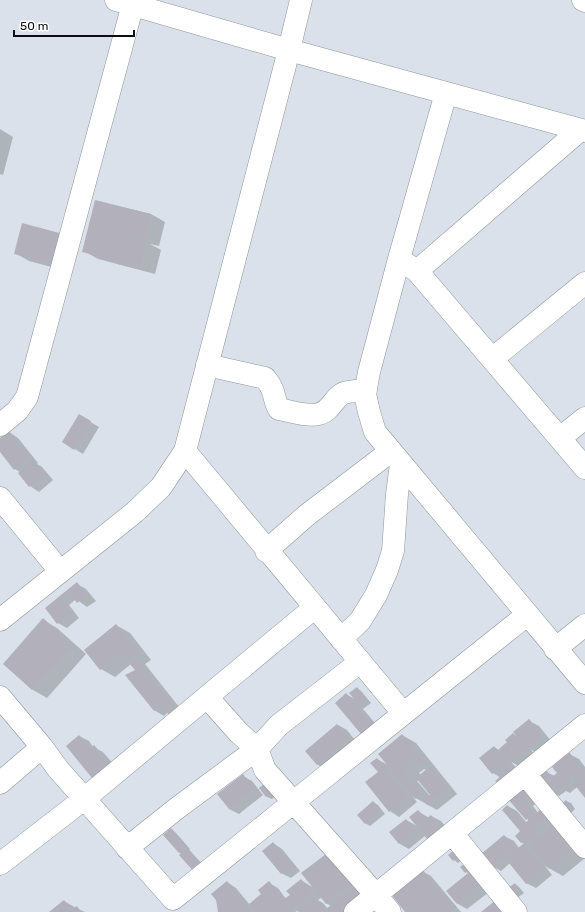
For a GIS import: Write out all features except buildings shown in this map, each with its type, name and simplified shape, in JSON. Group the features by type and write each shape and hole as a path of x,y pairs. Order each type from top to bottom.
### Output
{"street":[{"path":"0,620 136,512 161,487 185,452 301,0"},
{"path":"0,425 17,411 27,397 125,2 289,50 583,131"},
{"path":"446,93 369,372 365,394 369,412 375,432 585,684"},
{"path":"417,271 583,131"},
{"path":"399,259 417,271 585,468"},
{"path":"492,359 585,283"},
{"path":"207,364 265,378 274,393 274,402 278,409 305,414 319,414 333,406 336,399 344,393 366,390"},
{"path":"560,438 585,418"},
{"path":"185,452 266,551 403,713"},
{"path":"266,551 307,515 396,457"},
{"path":"341,639 360,621 376,595 387,570 393,551 397,494 396,457"},
{"path":"0,498 60,571"},
{"path":"0,864 84,799 314,608"},
{"path":"0,697 42,747 58,769 178,906 295,802 403,713 527,615"},
{"path":"556,648 585,625"},
{"path":"127,848 176,809 257,749 280,725 360,662"},
{"path":"207,697 239,733 257,749 266,770 390,912"},
{"path":"355,912 585,725"},
{"path":"0,784 42,747"},
{"path":"525,774 585,847"},
{"path":"452,833 516,912"}]}
